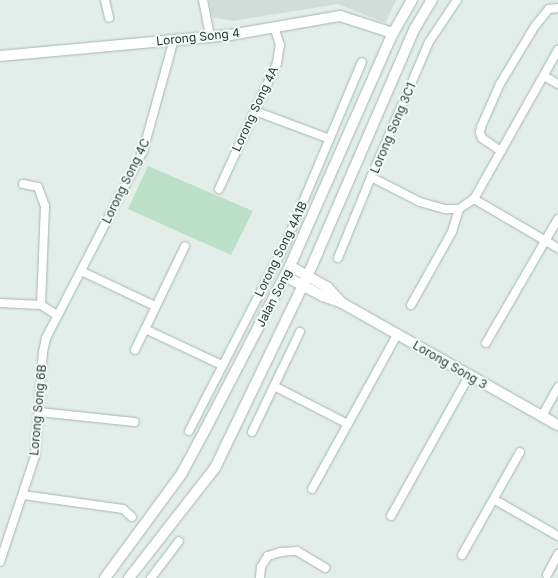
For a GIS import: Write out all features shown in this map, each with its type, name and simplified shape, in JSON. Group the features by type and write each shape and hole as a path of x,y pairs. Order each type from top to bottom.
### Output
{"main road":[{"name":"Jalan Song","path":"105,578 182,473 290,266 393,33 412,0"},
{"name":"Jalan Song","path":"129,578 215,468 308,276 415,28 432,0"},
{"name":"Lorong Song 4","path":"0,56 210,36 344,16 393,33"},
{"name":"Lorong Song 3","path":"290,266 328,287 342,302"},
{"name":"Lorong Song 3","path":"285,276 323,296 342,302 558,425"}],"street":[{"path":"106,0 109,18"},
{"path":"203,0 210,36"},
{"name":"Lorong Song 3C1","path":"457,0 429,42 371,177 420,202 445,209 458,209"},
{"path":"501,151 482,138 481,127 500,84 535,26 550,9 558,8"},
{"name":"Lorong Song 4A","path":"218,189 255,111 280,52 274,26"},
{"name":"Lorong Song 4C","path":"56,315 81,272 144,151 174,40"},
{"path":"411,305 452,232 458,209 474,199 558,50"},
{"name":"Lorong Song 4A1B","path":"190,431 287,240 362,62"},
{"path":"544,76 558,84"},
{"path":"255,111 330,140"},
{"path":"338,258 371,177"},
{"path":"23,184 38,187 45,206 41,305"},
{"path":"474,199 558,248"},
{"path":"486,344 558,219"},
{"path":"135,350 185,246"},
{"path":"81,272 155,306"},
{"path":"0,304 41,305 56,315"},
{"name":"Lorong Song 6B","path":"0,562 35,456 43,352 56,315"},
{"path":"145,329 222,365"},
{"path":"252,432 300,332"},
{"path":"312,488 398,334"},
{"path":"391,516 469,376"},
{"path":"274,386 348,424"},
{"path":"542,416 558,387"},
{"path":"39,412 134,422"},
{"path":"462,555 520,452"},
{"path":"23,495 123,509 132,517"},
{"path":"494,500 558,536"},
{"path":"151,578 179,541"},
{"path":"260,578 261,567 268,556 281,552 297,552 325,568"},
{"path":"547,575 558,554"}],"shaded area":[{"path":"209,0 396,0 385,23 338,4 232,21 212,17"}],"green space":[{"path":"148,166 253,211 231,255 128,209"}]}
